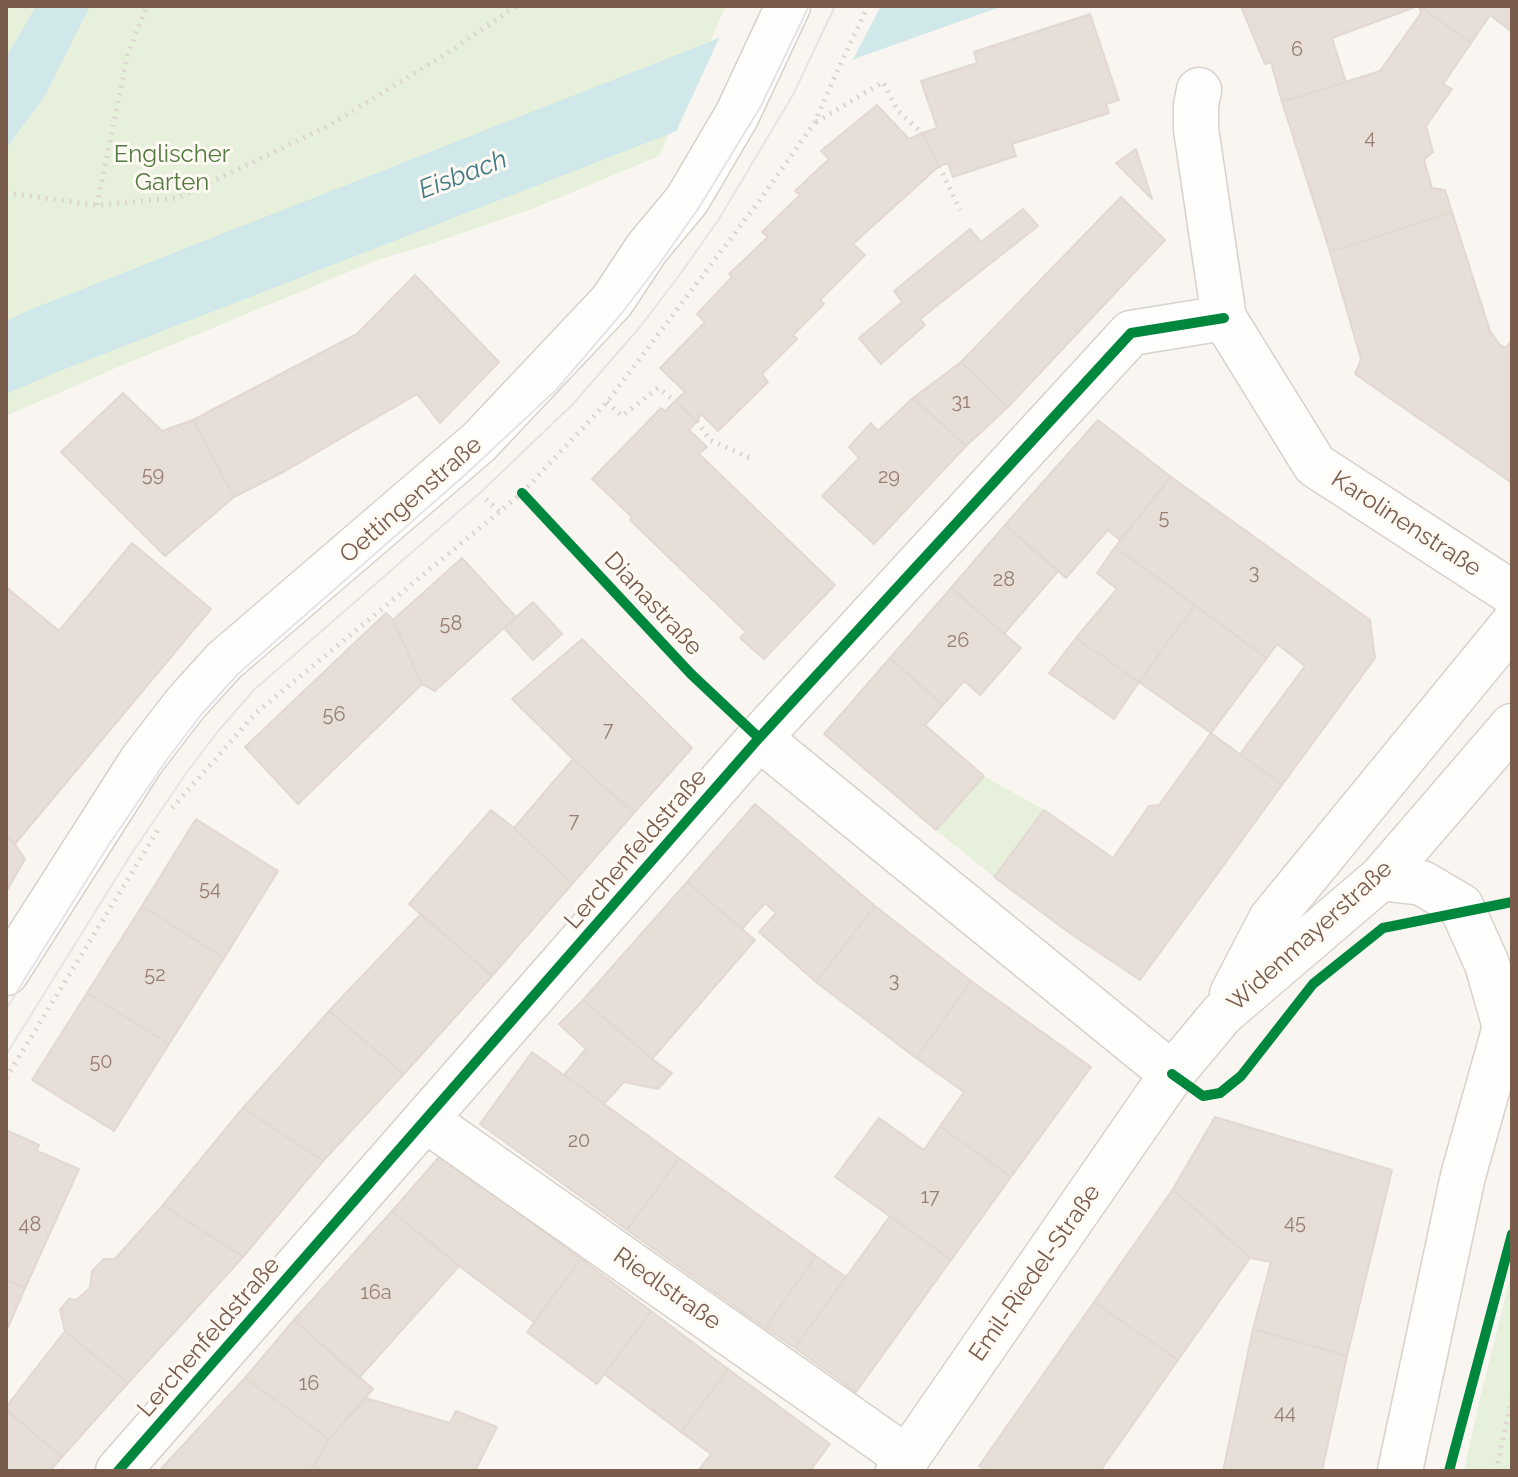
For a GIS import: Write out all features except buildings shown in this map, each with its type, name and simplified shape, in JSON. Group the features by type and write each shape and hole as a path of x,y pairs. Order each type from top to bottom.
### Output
{"street":[{"name":"Oettingenstraße","path":"6,973 142,760 186,703 224,661 479,442 612,301 647,248 687,200 737,115 788,6"},
{"name":"Karolinenstraße","path":"1199,90 1196,129 1224,318 1315,465 1512,593"},
{"name":"Lerchenfeldstraße","path":"118,1471 759,738 1131,333 1224,318"},
{"path":"1222,1014 1271,919 1512,625"},
{"name":"Widenmayerstraße","path":"1172,1074 1222,1014 1381,878 1512,726"},
{"path":"759,738 1172,1074"},
{"path":"1381,878 1422,883 1461,906 1508,1019 1463,1176 1400,1471"},
{"name":"Emil-Riedel-Straße","path":"903,1465 1172,1074"},
{"name":"Riedlstraße","path":"426,1120 903,1465"}],"path":[{"path":"97,205 128,53 147,6"},
{"path":"6,193 97,205 178,198 328,126 449,52 516,6"},
{"path":"6,1078 174,805 256,713 522,493 607,402 815,122 868,6"},
{"path":"815,122 883,82 898,111 922,133"},
{"path":"939,166 960,210"},
{"path":"607,402 622,416 658,388 675,401"},
{"path":"697,421 710,440 750,458"},
{"path":"522,493 533,504"},
{"path":"1496,1471 1512,1398"}],"green space":[{"name":"Englischer Garten","path":"6,6 726,6 659,156 534,208 377,260 6,416"},
{"path":"984,776 1044,810 994,877 936,830"},
{"path":"1512,1270 1512,1471 1464,1471 1479,1403"}],"water":[{"path":"36,6 90,6 44,97 6,149 6,58"},
{"name":"Eisbach","path":"792,6 1003,6 860,57 6,394 6,321 709,42"}],"pier":[{"path":"782,6 881,6 850,65 674,136 722,32"}],"tram line":[{"path":"6,1009 110,843 201,715 238,674 465,475 557,389 622,313 700,206 761,106 809,6"},
{"path":"6,1055 130,856 219,730 254,690 481,492 573,404 640,327 719,219 794,93 835,6"}],"cycle path":[{"path":"118,1471 759,738 1131,333 1224,318"},
{"name":"Dianastraße","path":"522,493 691,674 759,738"},
{"path":"1172,1074 1203,1096 1220,1093 1241,1076 1313,984 1383,928 1512,902"},
{"path":"1449,1471 1512,1234"}]}
